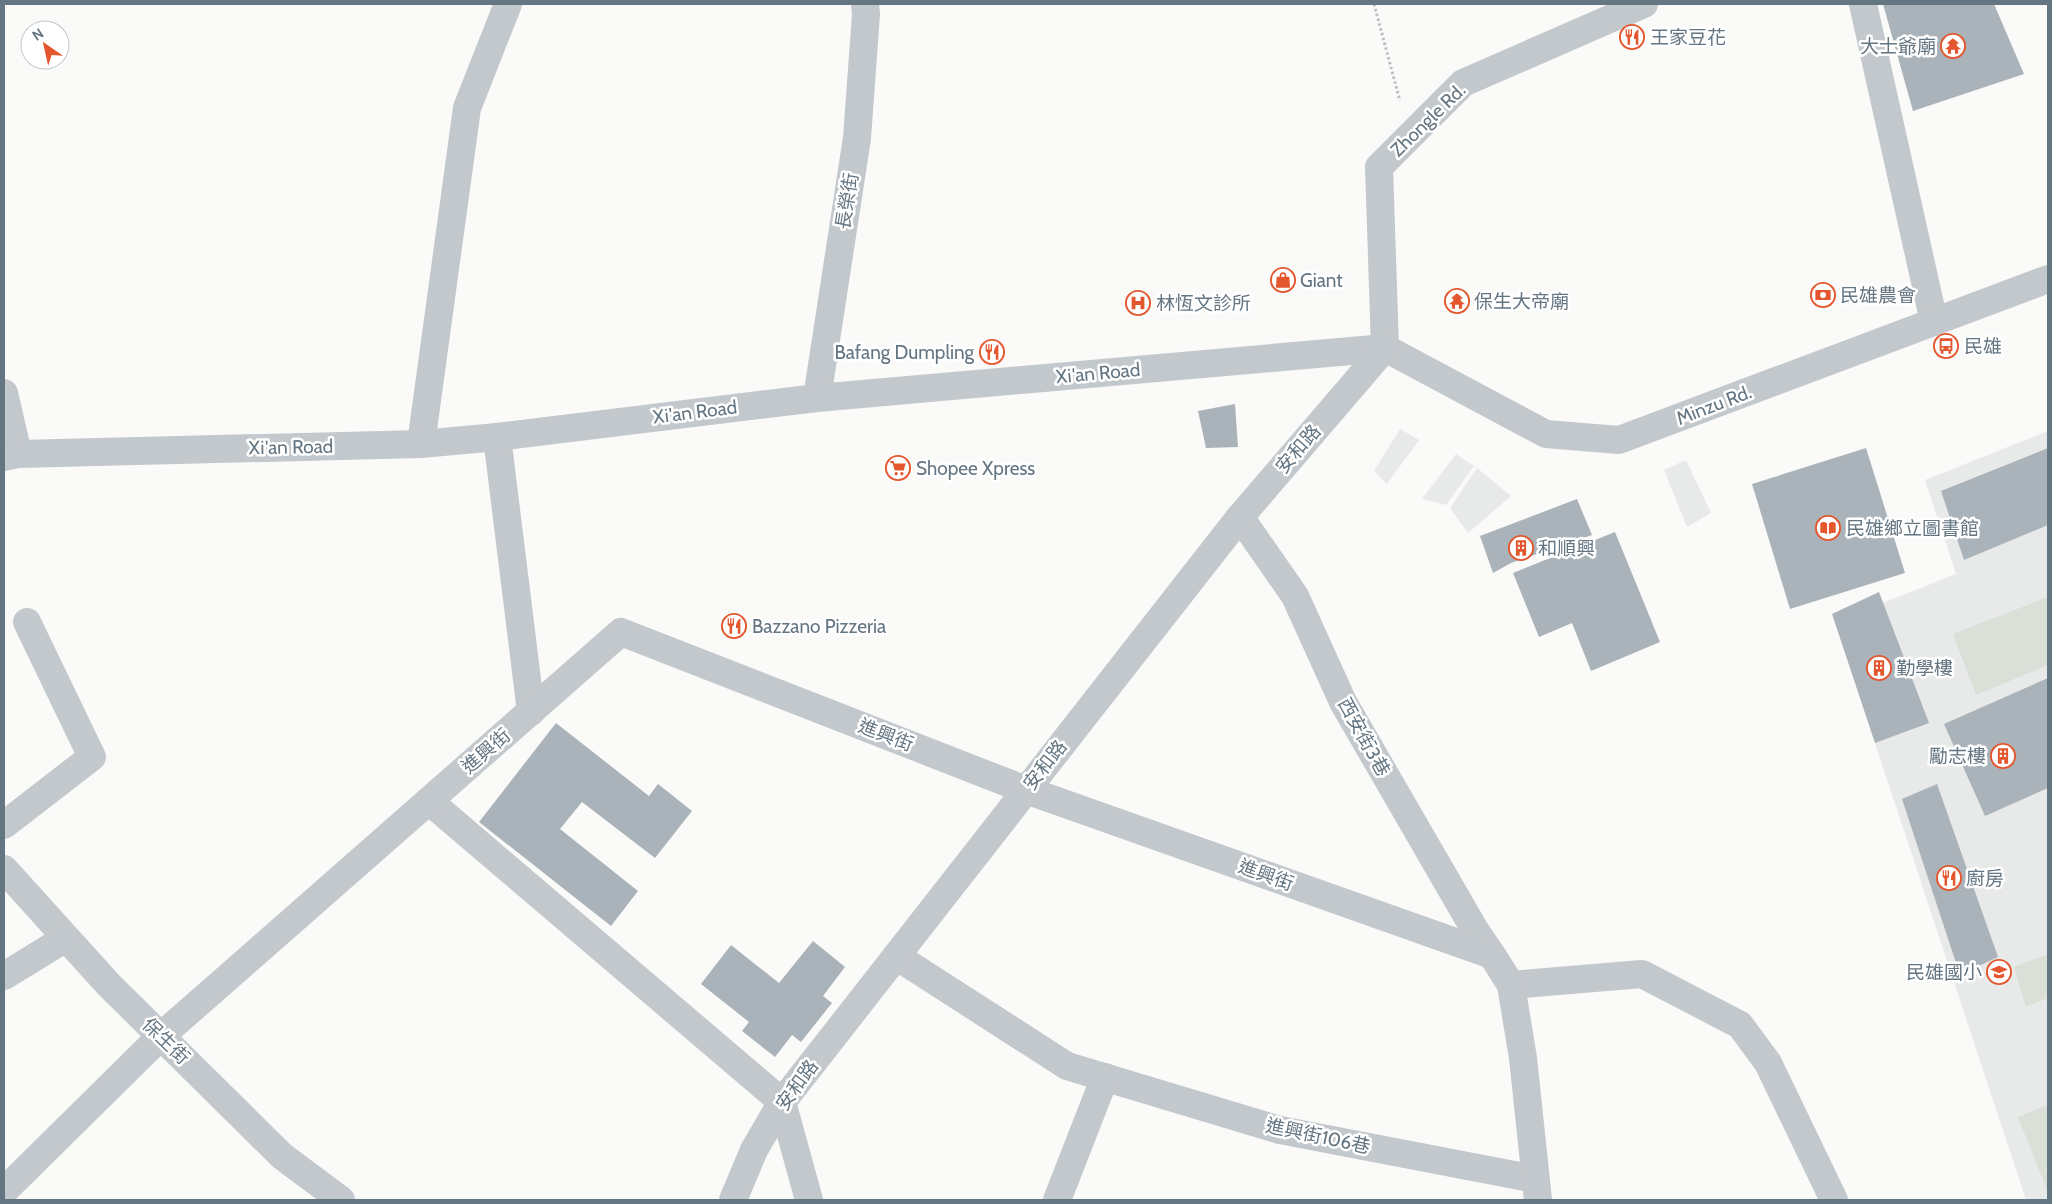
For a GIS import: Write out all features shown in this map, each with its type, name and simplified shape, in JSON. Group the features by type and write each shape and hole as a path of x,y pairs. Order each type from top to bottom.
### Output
{"street":[{"path":"421,444 467,108 508,4"},
{"name":"長榮街","path":"817,398 857,138 866,14 865,4"},
{"name":"Zhongle Rd.","path":"1385,348 1379,167 1463,83 1644,4"},
{"path":"1863,4 1934,322"},
{"name":"Minzu Rd.","path":"1385,348 1546,434 1619,440 2048,279"},
{"name":"Xi'an Road","path":"11,456 421,444 496,437 817,398 1385,348"},
{"name":"安和路","path":"733,1200 754,1150 782,1102 1240,517 1385,348"},
{"path":"4,393 11,456"},
{"path":"496,437 531,712"},
{"name":"西安街3巷","path":"1240,517 1295,596 1343,702 1475,930 1492,955"},
{"path":"4,825 92,757 27,622"},
{"name":"進興街","path":"4,1191 161,1036 621,632 1026,790 1492,955"},
{"path":"430,801 782,1102 809,1200"},
{"name":"保生街","path":"4,869 108,984 282,1156 340,1200"},
{"path":"4,976 66,938"},
{"path":"1492,955 1511,985 1523,1058 1536,1190"},
{"name":"進興街106巷","path":"896,956 1067,1066 1280,1130 1536,1190"},
{"path":"1511,985 1642,974 1740,1025 1768,1063 1834,1200"},
{"path":"1057,1200 1105,1077"}],"path":[{"path":"1374,4 1410,136"}],"shaded area":[{"path":"1400,429 1419,440 1387,484 1374,471"},
{"name":"民雄國小","path":"2048,431 2048,1200 2026,1200 1835,622 1956,574 1925,480"},
{"path":"1456,454 1474,466 1446,505 1422,499"},
{"path":"1686,460 1711,513 1687,527 1664,470"},
{"path":"1477,468 1511,496 1468,533 1450,508"},
{"path":"2048,597 2048,665 1976,695 1953,634"},
{"path":"2048,954 2048,998 2026,1007 2014,967"},
{"path":"2048,1105 2048,1192 2018,1117"}],"building":[{"name":"大士爺廟","path":"1883,4 1994,4 2024,74 1913,111"},
{"path":"1235,404 1238,447 1206,448 1198,411"},
{"name":"民雄鄉立圖書館","path":"1866,448 1905,573 1790,609 1752,484"},
{"path":"2048,448 2048,525 1964,560 1941,491"},
{"name":"和順興","path":"1577,499 1592,535 1511,563 1493,573 1480,536"},
{"path":"1615,532 1660,642 1591,671 1572,623 1539,637 1513,573"},
{"name":"勤學樓","path":"1879,592 1929,723 1875,743 1832,614"},
{"name":"勵志樓","path":"2048,678 2048,788 1985,816 1944,724"},
{"path":"556,723 649,796 658,784 692,811 655,858 582,802 560,829 638,891 611,926 479,822"},
{"name":"廚房","path":"1937,784 1998,957 1960,975 1902,799"},
{"path":"813,941 845,967 823,996 832,1003 801,1042 792,1035 775,1057 742,1031 749,1022 701,984 731,945 779,983"}],"place":[{"name":"王家豆花","path":"1632,37"},
{"name":"大士爺廟","path":"1953,46"},
{"name":"Giant","path":"1283,280"},
{"name":"民雄農會","path":"1823,295"},
{"name":"保生大帝廟","path":"1457,301"},
{"name":"林恆文診所","path":"1138,303"},
{"name":"民雄","path":"1946,346"},
{"name":"Bafang Dumpling","path":"992,352"},
{"name":"Shopee Xpress","path":"898,468"},
{"name":"民雄鄉立圖書館","path":"1828,528"},
{"name":"和順興","path":"1521,548"},
{"name":"Bazzano Pizzeria","path":"734,626"},
{"name":"勤學樓","path":"1879,668"},
{"name":"勵志樓","path":"2003,756"},
{"name":"廚房","path":"1949,878"},
{"name":"民雄國小","path":"1999,972"}]}
